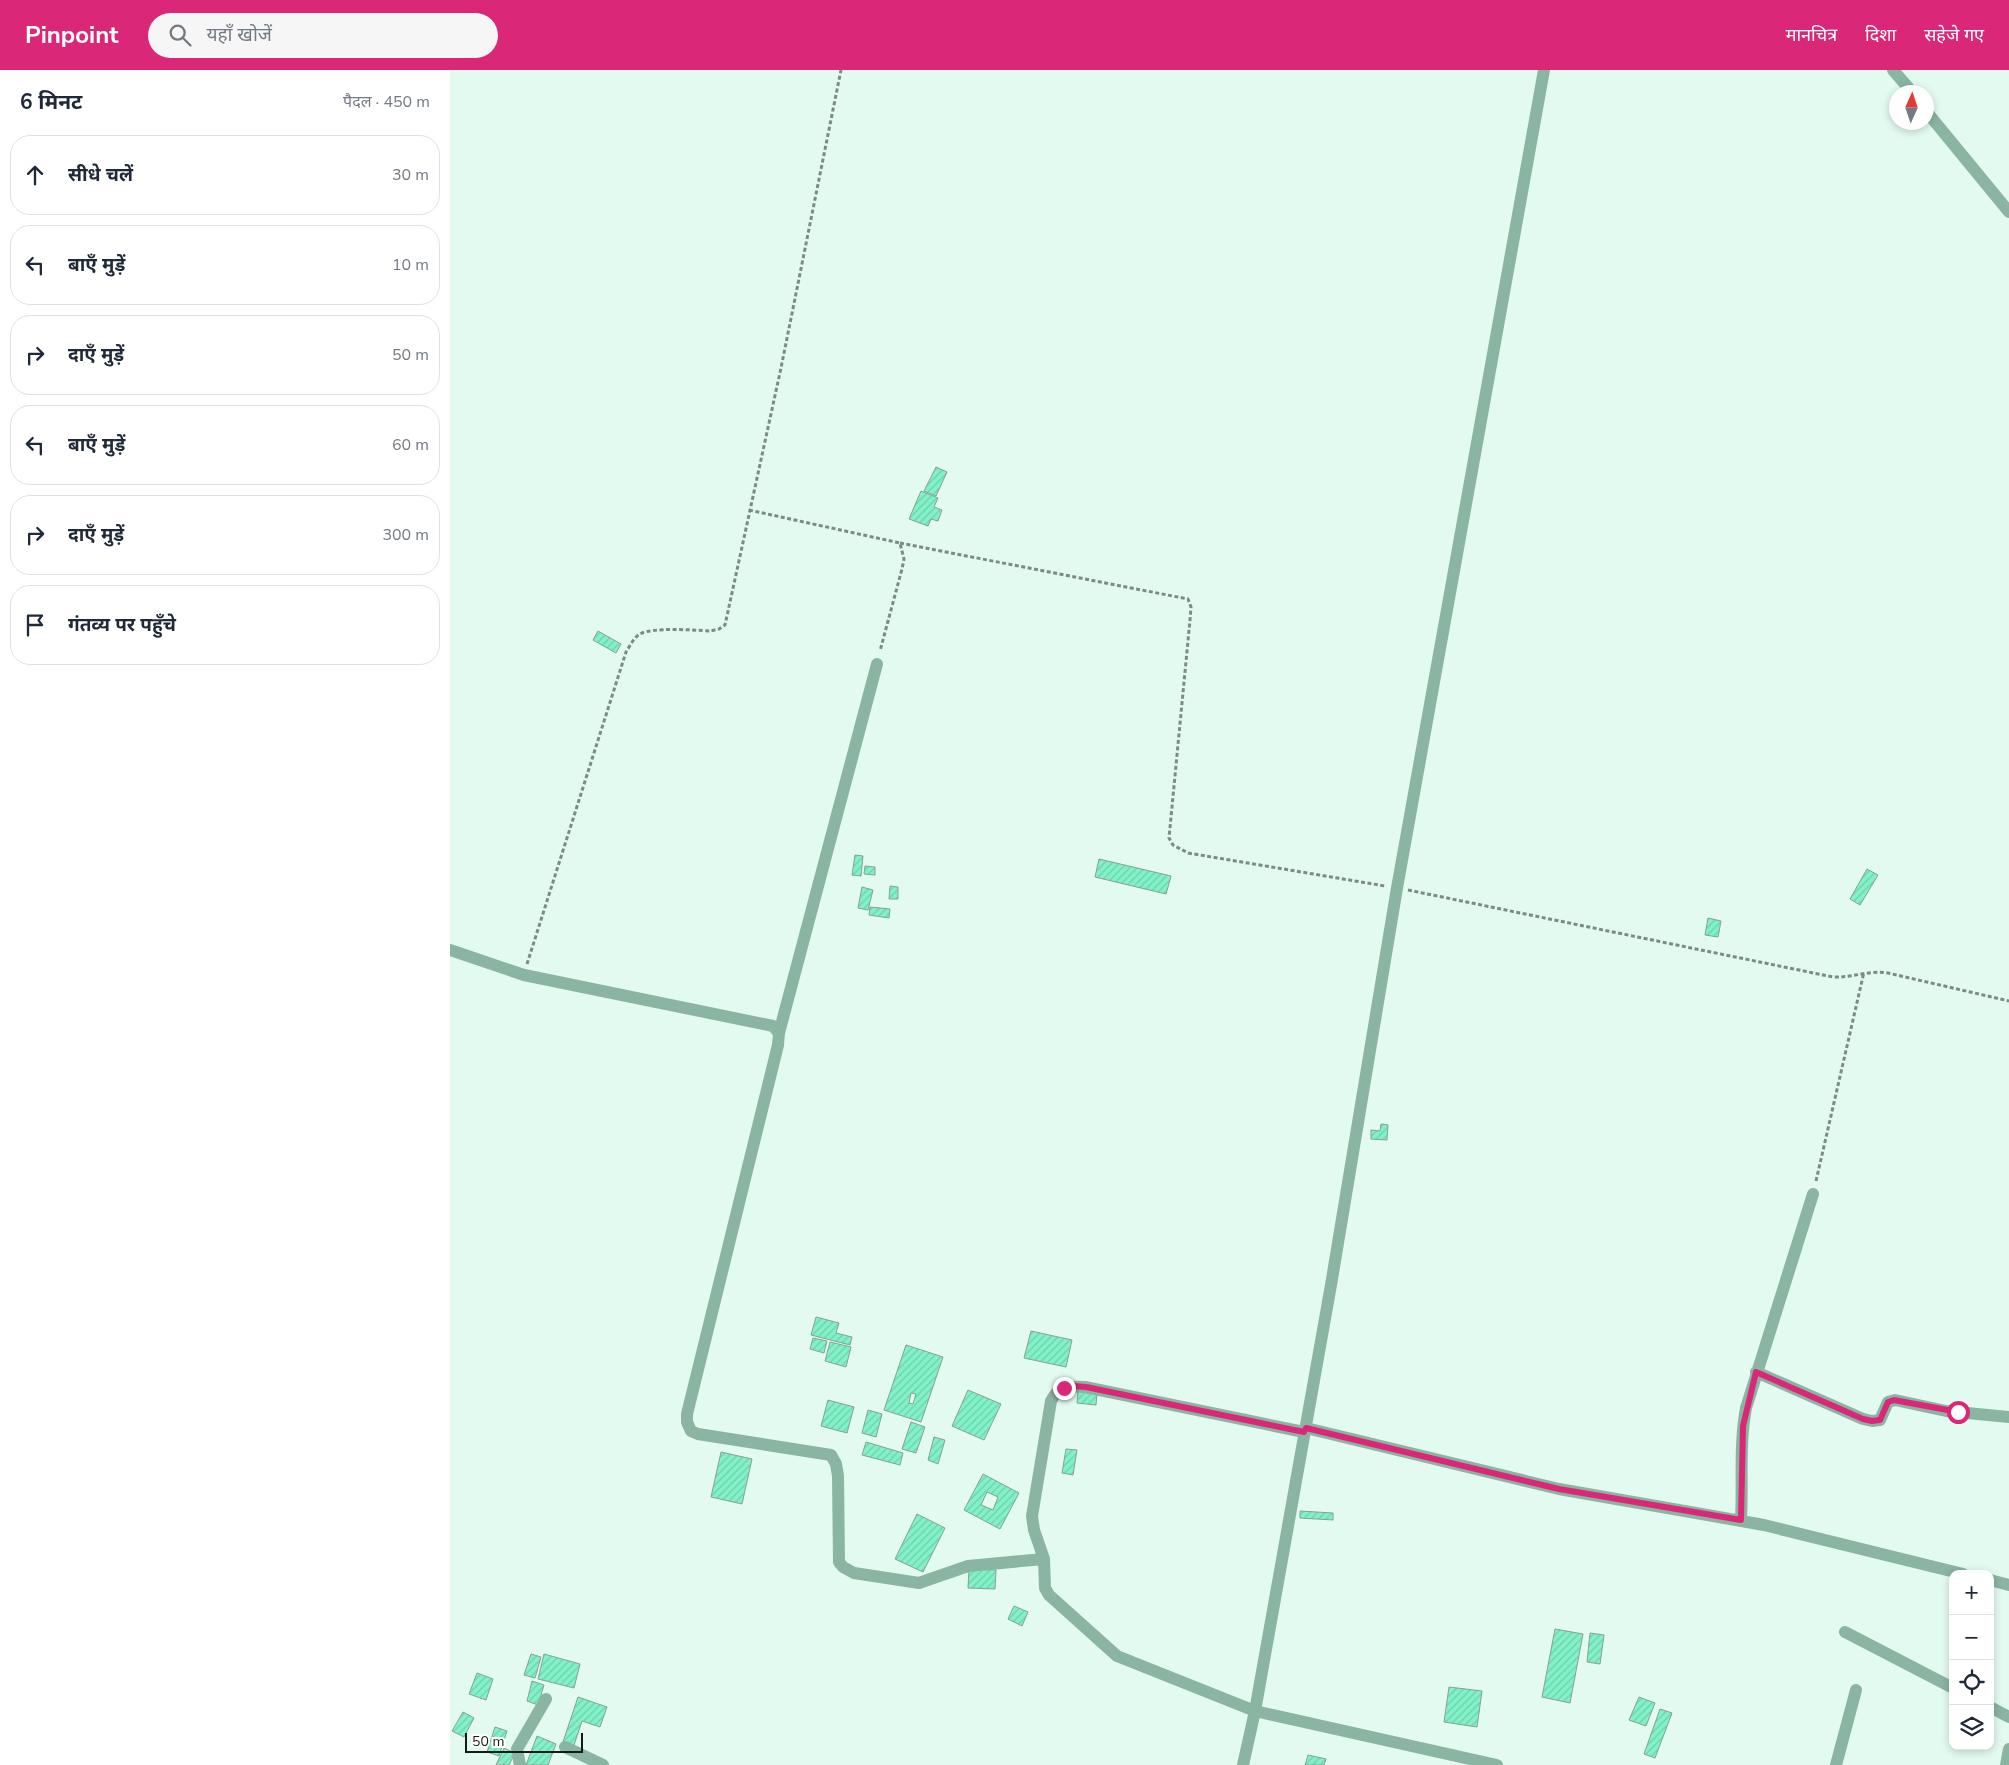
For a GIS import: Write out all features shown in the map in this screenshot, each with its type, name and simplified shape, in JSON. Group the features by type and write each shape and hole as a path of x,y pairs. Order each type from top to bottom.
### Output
{"street":[{"path":"1244,1765 1331,1285 1397,888 1544,70"},
{"path":"1893,70 1906,85"},
{"path":"1934,121 2009,212"},
{"path":"877,664 778,1034 778,1045 687,1414 687,1422 691,1430 698,1434 831,1455 836,1464 838,1476 839,1562 843,1567 854,1573 919,1583 968,1566 1044,1559"},
{"path":"450,950 524,975 758,1022 773,1026 778,1034"},
{"path":"1741,1520 1743,1426 1756,1372 1813,1194"},
{"path":"1756,1372 1863,1419 1872,1421 1880,1420 1888,1402 1894,1400 1946,1411 2009,1417"},
{"path":"1497,1765 1255,1711 1117,1656 1049,1594 1045,1588 1043,1579 1044,1559 1034,1530 1034,1500 1051,1401 1055,1393 1064,1388 1074,1386 1086,1387 1305,1430 1559,1489 1741,1520 1949,1571"},
{"path":"1994,1581 2009,1585"},
{"path":"1845,1632 1949,1686"},
{"path":"1836,1765 1856,1690"},
{"path":"520,1765 517,1749 546,1699"},
{"path":"1994,1709 2009,1717"},
{"path":"565,1748 603,1765"},
{"path":"2006,1765 2009,1749"}],"path":[{"path":"524,975 626,652 640,633 654,630 710,630 719,629 725,624 781,368 841,70"},
{"path":"749,510 900,543 1188,599 1191,607 1190,620 1169,838 1173,845 1188,853 1397,888 1833,977 1846,978 1864,972 1888,973 2009,1001"},
{"path":"877,664 904,559 900,543"},
{"path":"1813,1194 1864,972"}],"building":[{"path":"936,467 947,472 936,496 924,491"},
{"path":"921,491 938,498 934,507 942,510 938,521 931,519 928,526 909,519"},
{"path":"598,631 621,644 616,653 593,640"},
{"path":"855,855 863,856 861,876 852,875"},
{"path":"1099,859 1171,876 1166,894 1095,877"},
{"path":"865,866 875,867 875,875 864,874"},
{"path":"1867,869 1878,875 1860,905 1850,899"},
{"path":"890,886 898,887 898,899 889,899"},
{"path":"862,887 873,890 868,910 858,908"},
{"path":"870,907 890,909 889,918 869,915"},
{"path":"1708,918 1721,921 1718,937 1705,935"},
{"path":"1381,1124 1388,1125 1387,1140 1371,1139 1371,1130 1380,1131"},
{"path":"816,1317 839,1323 836,1333 852,1337 850,1345 811,1335"},
{"path":"1031,1331 1072,1340 1066,1367 1024,1358"},
{"path":"813,1338 827,1341 824,1353 810,1349"},
{"path":"830,1342 851,1347 846,1367 825,1361"},
{"path":"906,1345 943,1357 921,1422 884,1410","holes":["911,1393 916,1394 913,1404 909,1403"]},
{"path":"968,1390 1001,1404 984,1440 952,1426"},
{"path":"1078,1391 1097,1393 1096,1405 1077,1403"},
{"path":"828,1400 854,1407 847,1433 821,1426"},
{"path":"868,1410 882,1414 876,1437 862,1433"},
{"path":"911,1422 925,1427 916,1453 902,1449"},
{"path":"934,1437 945,1440 938,1464 928,1460"},
{"path":"866,1442 903,1453 900,1465 862,1455"},
{"path":"1066,1449 1077,1450 1073,1475 1062,1473"},
{"path":"721,1452 752,1459 742,1504 711,1497"},
{"path":"983,1474 1019,1493 1000,1529 964,1510","holes":["987,1492 998,1497 993,1510 981,1505"]},
{"path":"1300,1511 1333,1513 1333,1520 1300,1518"},
{"path":"917,1514 945,1528 923,1572 895,1559"},
{"path":"969,1569 996,1570 995,1589 968,1588"},
{"path":"1014,1606 1028,1612 1022,1626 1008,1619"},
{"path":"1555,1629 1583,1634 1570,1703 1542,1697"},
{"path":"1590,1633 1604,1635 1600,1664 1587,1662"},
{"path":"531,1654 541,1657 535,1678 524,1675"},
{"path":"544,1654 580,1664 574,1688 538,1679"},
{"path":"477,1673 493,1679 486,1700 469,1694"},
{"path":"532,1681 544,1685 538,1705 527,1701"},
{"path":"1449,1687 1482,1691 1477,1727 1444,1722"},
{"path":"578,1697 607,1707 600,1727 582,1721 574,1745 563,1742"},
{"path":"1639,1697 1655,1703 1646,1726 1629,1720"},
{"path":"1660,1709 1672,1713 1655,1758 1644,1754"},
{"path":"463,1712 474,1718 464,1737 452,1731"},
{"path":"495,1727 507,1731 499,1756 487,1752"},
{"path":"537,1736 556,1744 548,1765 526,1765"},
{"path":"504,1748 515,1753 509,1765 496,1765"},
{"path":"1308,1755 1326,1759 1324,1765 1305,1765"}],"route":[{"path":"1064,1388 1074,1386 1086,1387 1304,1432 1306,1428 1559,1489 1741,1520 1743,1481 1741,1444 1746,1408 1756,1372 1863,1419 1872,1421 1880,1420 1888,1402 1894,1400 1958,1412"}]}
